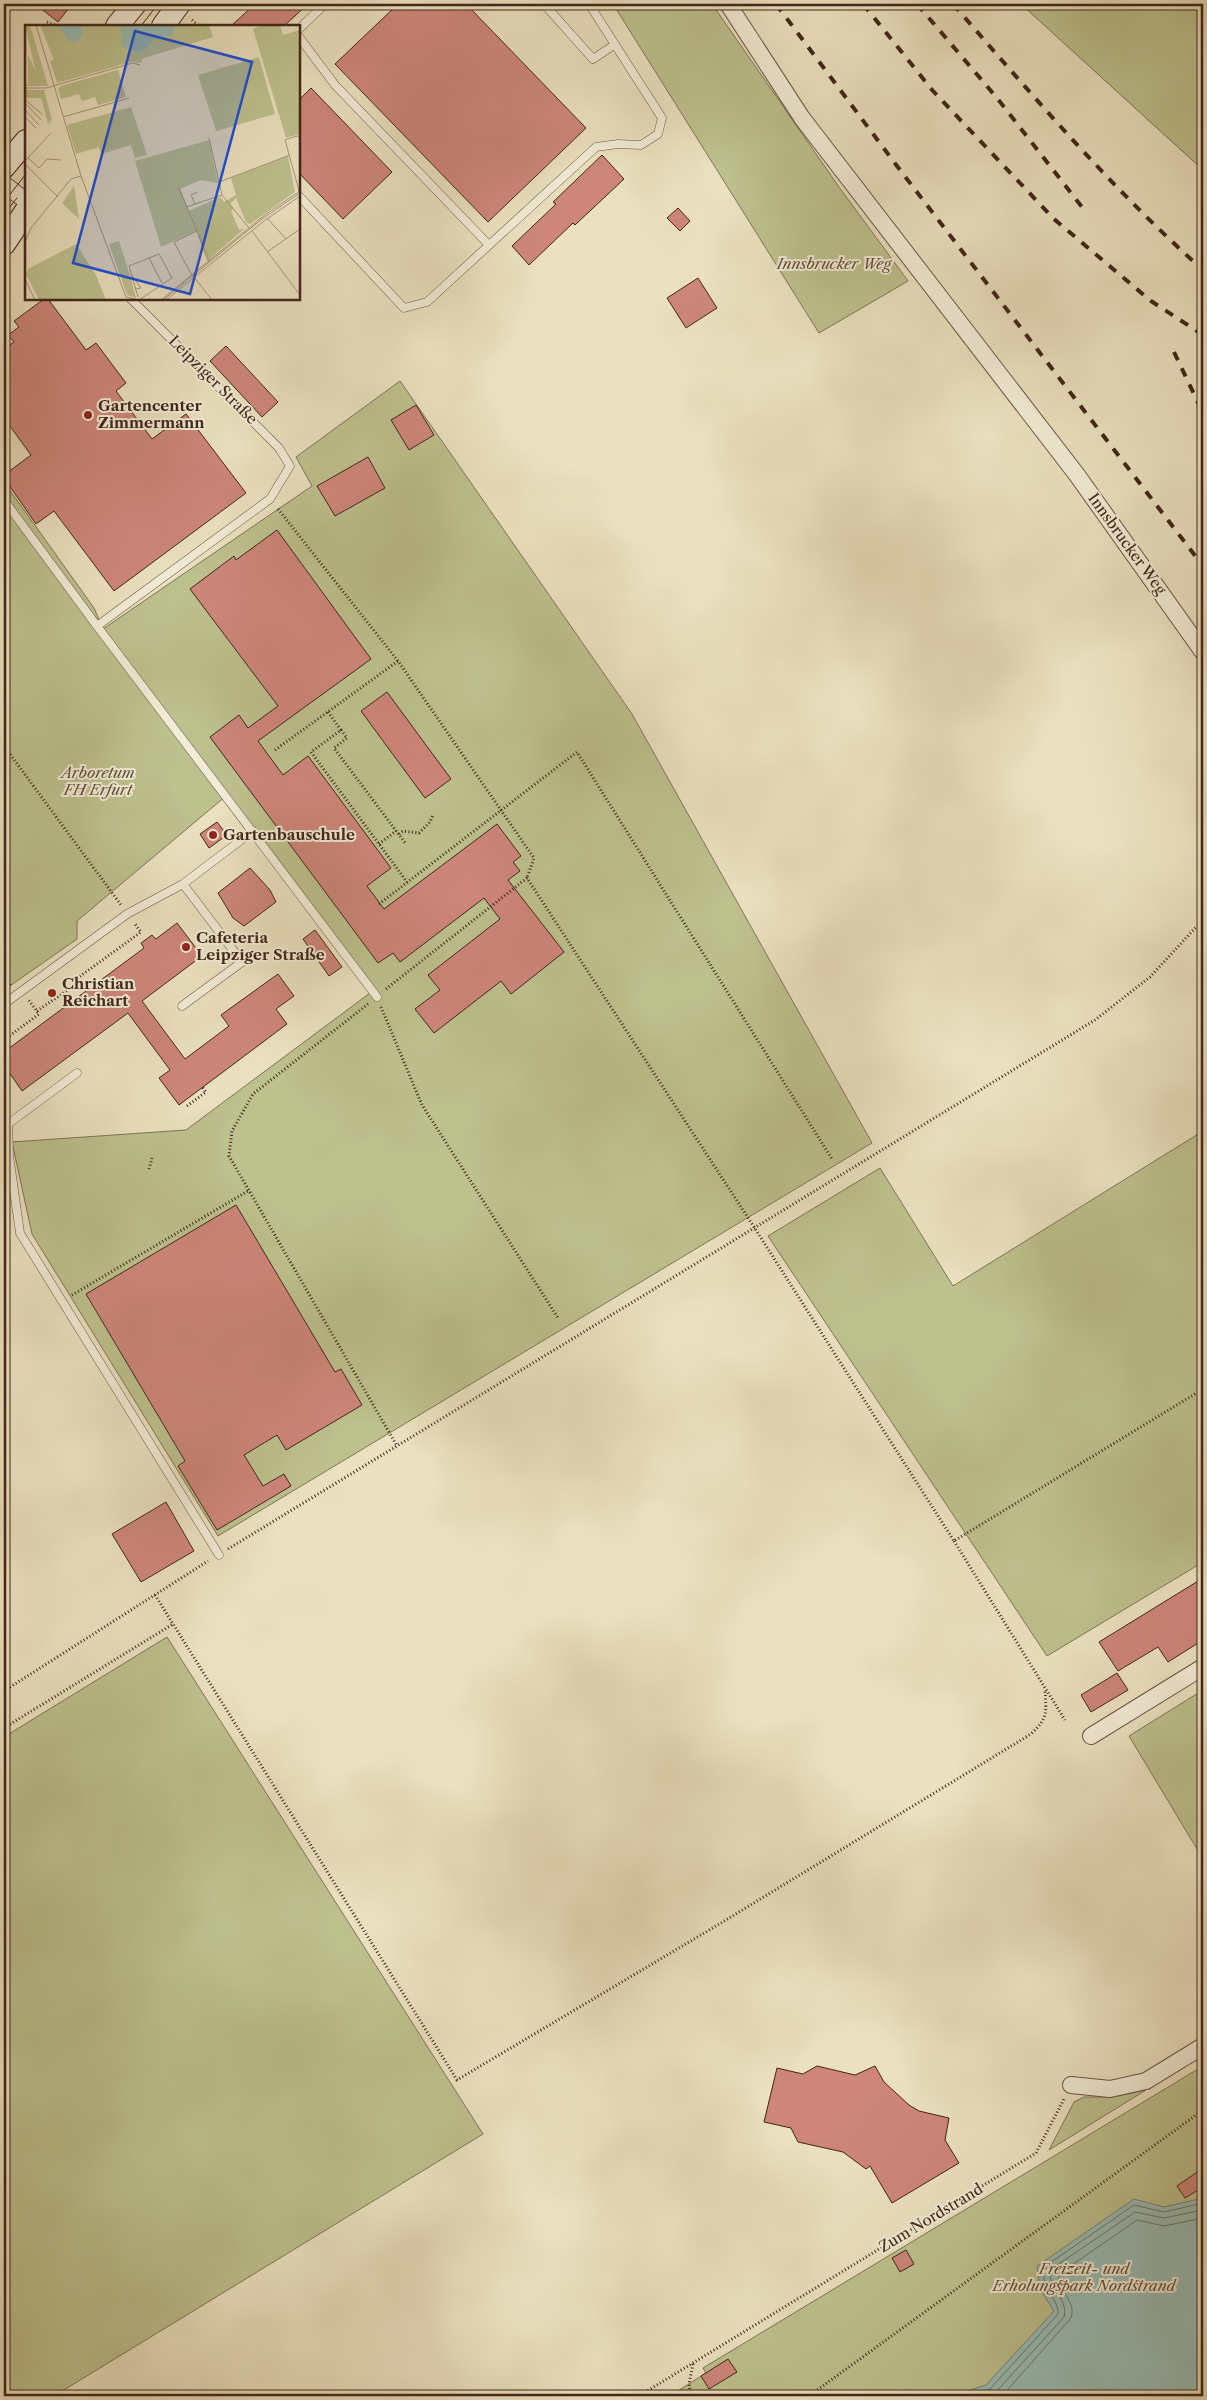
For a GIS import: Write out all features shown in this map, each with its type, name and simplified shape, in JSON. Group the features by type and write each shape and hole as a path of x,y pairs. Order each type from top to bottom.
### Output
{"main road":[{"path":"118,25 135,4"},
{"path":"164,25 179,4"},
{"path":"4,167 25,142"},
{"path":"4,244 25,212"}],"street":[{"name":"Innsbrucker Weg","path":"728,4 802,118 1077,475 1203,652"},
{"path":"4,184 25,200"},
{"path":"1090,1736 1203,1668"},
{"path":"1071,2085 1110,2089 1146,2080 1203,2046"}],"lane":[{"path":"300,29 325,4"},
{"path":"544,4 593,59 614,45"},
{"path":"300,197 404,308 427,302 488,244 596,147 618,144 641,145 658,134 662,118 589,4"},
{"path":"300,38 335,85 488,244"},
{"name":"Leipziger Straße","path":"132,300 279,448 290,466 270,499"},
{"path":"97,626 270,499"},
{"path":"4,500 376,997"},
{"path":"4,1004 127,914 183,884 253,831"},
{"path":"182,1006 242,962 183,884"},
{"path":"77,1073 6,1121 6,1157 20,1233 219,1555"}],"path":[{"path":"47,22 54,25"},
{"path":"270,499 398,661 534,858 527,878 253,1094 232,1131 229,1156 397,1446"},
{"path":"275,750 398,661"},
{"path":"328,712 347,738 334,748 406,844"},
{"path":"341,730 311,752 407,882"},
{"path":"4,746 141,932 79,977 75,985 37,1011"},
{"path":"379,904 500,809 577,752 832,1159"},
{"path":"399,834 403,831 419,833 430,822 433,815"},
{"path":"379,844 396,831"},
{"path":"527,878 754,1226 954,1540 1065,1720"},
{"path":"4,1691 219,1555 754,1226 1095,1020 1150,977 1203,922"},
{"path":"4,1040 39,1014 22,991"},
{"path":"376,997 422,1105 558,1318"},
{"path":"186,1106 206,1092 202,1088"},
{"path":"148,1169 152,1158"},
{"path":"62,1300 248,1191"},
{"path":"954,1540 1203,1389"},
{"path":"155,1595 457,2080 738,1913 1031,1734 1044,1721 1046,1709 1045,1688"},
{"path":"4,1728 173,1624"},
{"name":"Zum Nordstrand","path":"639,2396 1036,2153 1071,2085"},
{"path":"810,2396 1203,2110"},
{"path":"691,2396 689,2384 693,2363"}],"green space":[{"name":"Innsbrucker Weg","path":"613,4 712,4 839,187 908,281 819,333"},
{"path":"1021,4 1203,4 1203,170"},
{"name":"Arboretum FH Erfurt","path":"400,381 632,714 872,1143 218,1536 32,1234 12,1142 186,1130 370,993 226,796 77,921 77,939 4,990 4,482 94,608 103,629 312,486 296,457"},
{"path":"1203,1131 1203,1562 1047,1656 768,1236 880,1168 953,1286"},
{"path":"167,1637 483,2134 54,2396 4,2396 4,1737"},
{"path":"1203,1690 1203,1859 1129,1736"},
{"name":"Freizeit- und Erholungspark Nordstrand","path":"1203,2066 1203,2396 670,2396 706,2373 703,2368"},
{"path":"1146,2090 1049,2150 1074,2102 1084,2097 1113,2097"}],"water":[{"path":"1203,2198 1203,2396 951,2396 986,2385 1054,2311 1040,2289 1037,2266 1134,2199 1164,2207"}],"building":[{"path":"35,4 72,4 58,22"},
{"path":"255,4 308,4 285,25 232,25"},
{"path":"398,4 466,4 586,128 488,222 335,64"},
{"path":"311,88 392,172 343,219 300,174 300,99"},
{"path":"602,155 624,179 575,225 573,223 529,265 512,246 556,204 553,202"},
{"path":"678,208 690,221 680,231 667,218"},
{"path":"698,278 717,308 686,328 667,298"},
{"path":"43,300 49,300 86,350 96,343 126,383 116,391 152,439 186,414 246,493 114,591 54,511 36,524 4,478 4,475 31,455 4,418 4,349 14,342 8,335 19,327 14,321"},
{"path":"226,346 278,402 262,417 210,361"},
{"path":"416,405 434,435 409,450 391,420"},
{"path":"368,457 385,488 335,516 317,486"},
{"path":"277,530 371,659 258,741 283,775 308,756 391,868 367,886 384,909 497,824 521,856 513,862 520,871 508,880 564,952 511,994 501,981 434,1033 415,1009 440,990 428,975 500,919 484,898 400,962 393,953 378,963 210,737 239,715 248,728 278,706 190,589 234,556 236,560"},
{"path":"387,692 451,779 425,798 361,711"},
{"name":"Gartenbauschule","path":"217,822 227,835 209,848 200,834"},
{"path":"250,868 270,890 276,902 244,926 233,918 218,893"},
{"path":"177,923 202,956 142,1001 185,1059 229,1026 221,1015 278,974 294,996 276,1009 287,1024 179,1105 159,1078 170,1070 128,1013 22,1091 4,1065 4,1052 144,948 141,943 152,935 156,939"},
{"path":"315,930 342,967 329,976 303,939"},
{"path":"236,1205 335,1372 341,1369 362,1405 286,1450 277,1435 244,1455 263,1486 284,1474 291,1486 217,1530 178,1466 185,1461 86,1294"},
{"path":"166,1502 194,1551 141,1582 112,1534"},
{"path":"1203,1578 1203,1640 1168,1662 1158,1647 1118,1671 1099,1642"},
{"path":"1117,1673 1128,1690 1091,1712 1081,1695"},
{"path":"817,2066 855,2075 875,2066 884,2082 909,2105 919,2111 949,2118 945,2140 959,2163 892,2203 870,2166 866,2169 843,2152 798,2142 791,2128 764,2122 777,2068 803,2074"},
{"path":"1203,2168 1203,2187 1185,2198 1177,2186"},
{"path":"906,2250 914,2264 900,2272 892,2258"},
{"path":"728,2359 737,2372 709,2389 701,2376"}],"tram line":[{"path":"142,25 158,4"},
{"path":"4,202 25,175"},
{"path":"4,214 17,198"}],"railway":[{"path":"776,4 897,166 1203,566"},
{"path":"863,4 933,91 1054,219 1151,301 1203,335"},
{"path":"917,4 997,98 1082,207"},
{"path":"953,4 1043,107 1105,174 1169,239 1203,270"},
{"path":"1174,352 1203,413"}],"place":[{"name":"Gartencenter Zimmermann","path":"88,415"},
{"name":"Gartenbauschule","path":"213,835"},
{"name":"Cafeteria Leipziger Straße","path":"186,947"},
{"name":"Christian Reichart","path":"52,993"}]}
